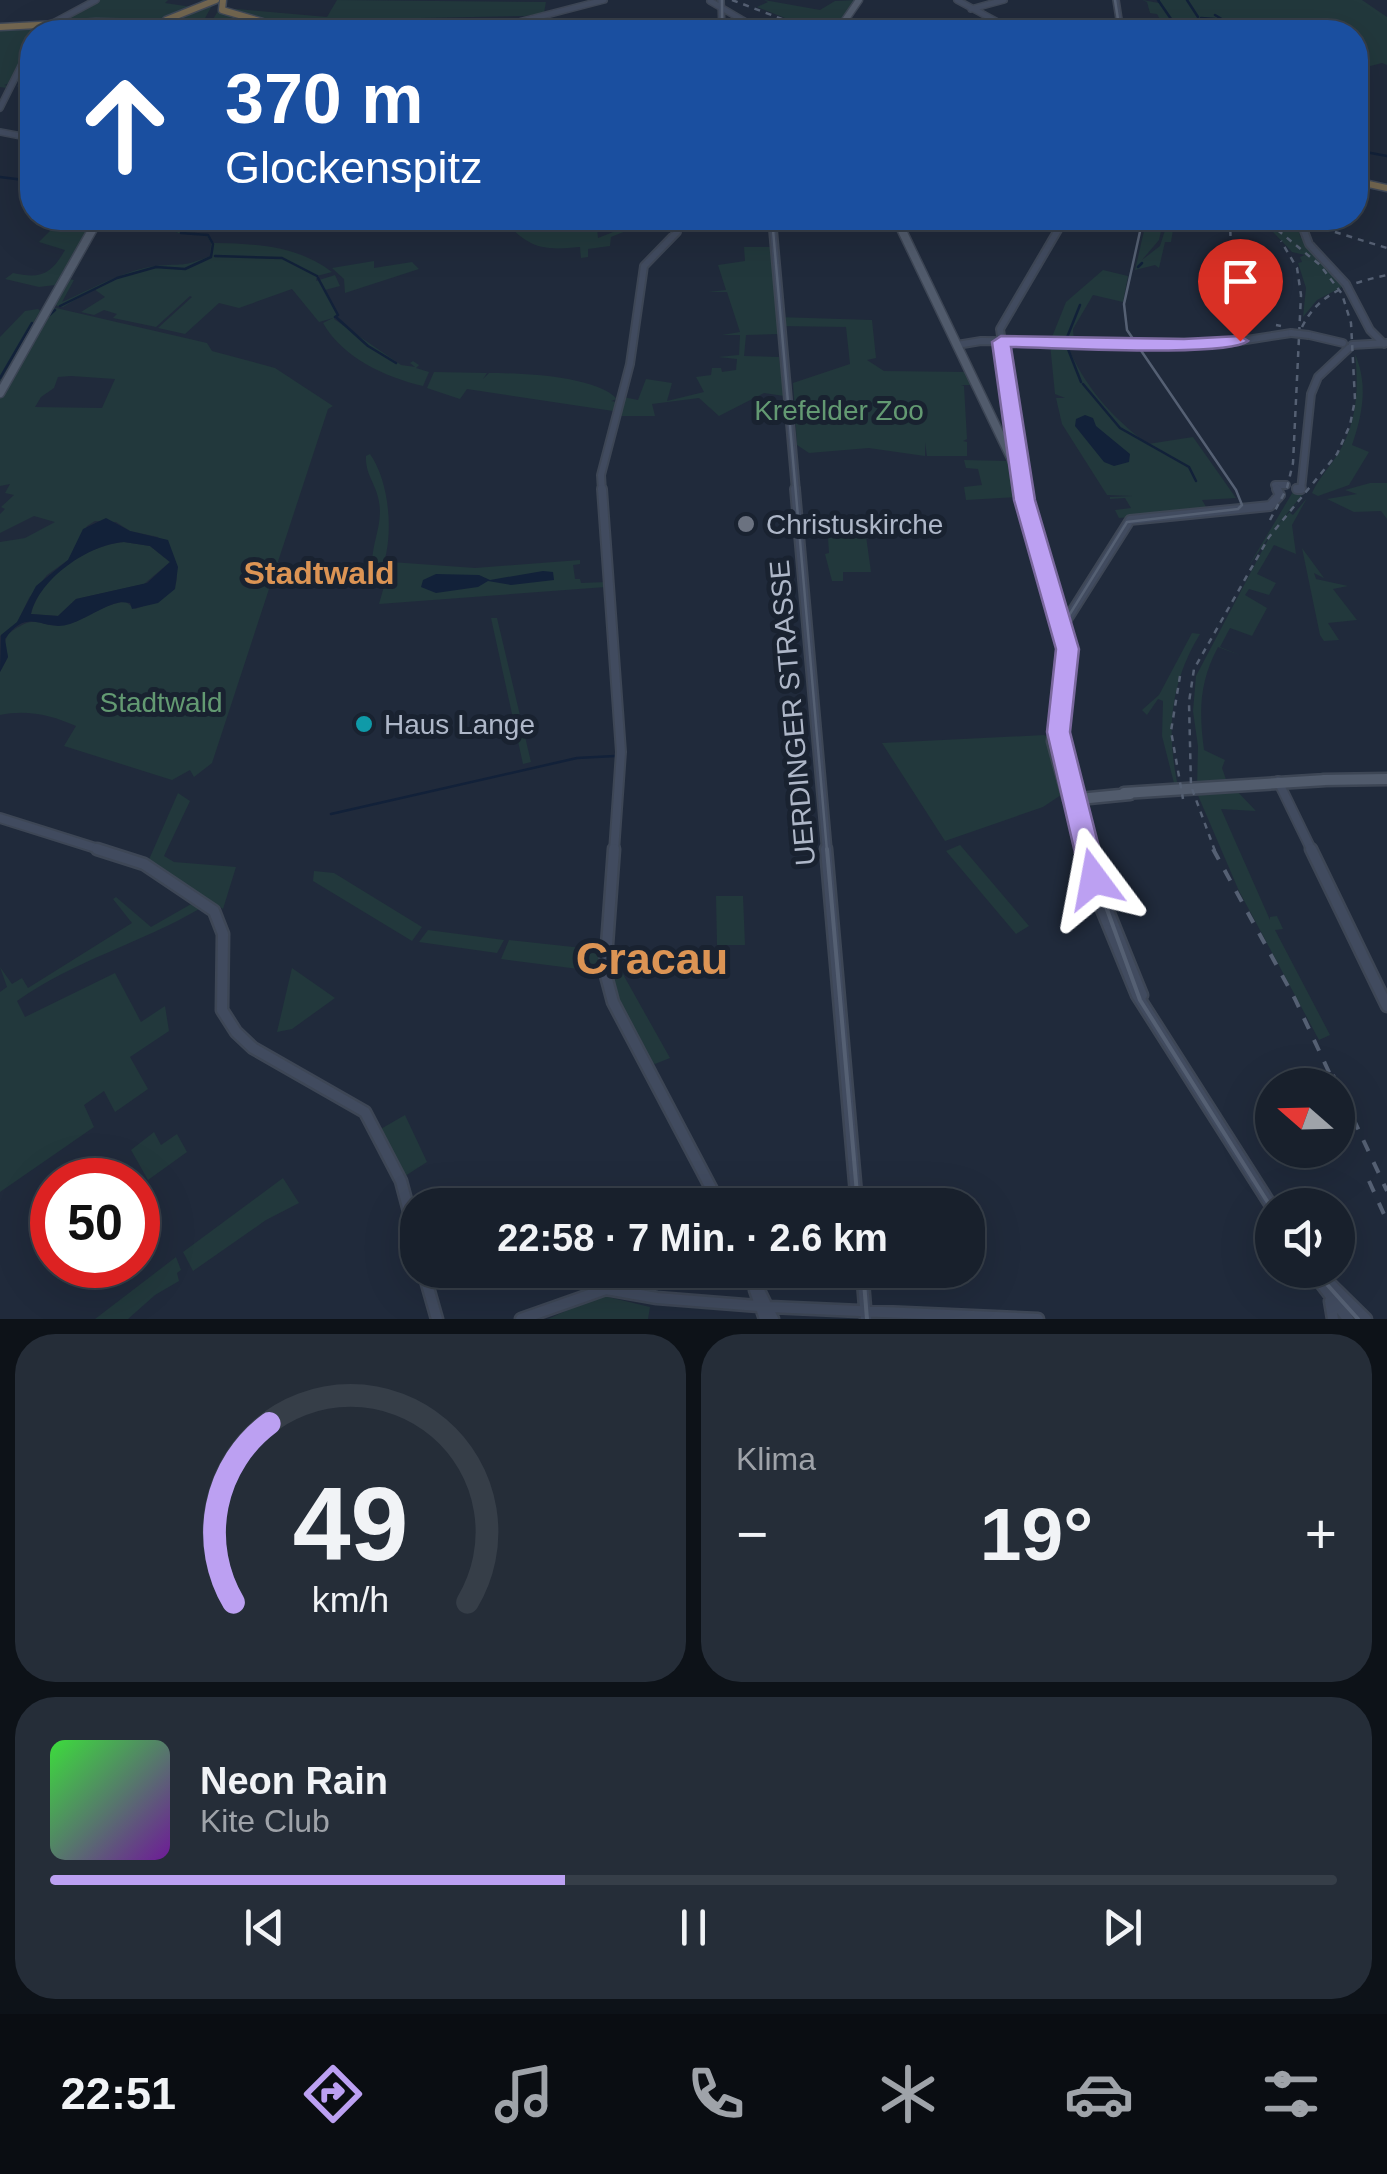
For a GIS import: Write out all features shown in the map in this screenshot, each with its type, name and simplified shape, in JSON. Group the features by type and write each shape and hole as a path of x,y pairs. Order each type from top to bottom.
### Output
{"highway":[{"path":"154,20 173,18 219,0 220,8 243,20"}],"main road":[{"path":"59,20 96,0"},
{"path":"520,20 564,14 604,0"},
{"path":"844,20 859,0"},
{"path":"957,0 993,20"},
{"path":"971,9 1004,0"},
{"path":"710,1 745,20"},
{"path":"0,108 20,69"},
{"path":"0,86 12,85"},
{"path":"0,389 90,230"},
{"path":"676,230 644,266 630,365 601,475 621,752 605,972 609,992 711,1188"},
{"name":"UERDINGER STRASSE","path":"773,230 856,1188"},
{"path":"904,230 1016,460"},
{"path":"1058,230 1003,319 1001,342 1020,500 1062,625 1064,656 1056,731 1104,914 1147,1012 1259,1188"},
{"path":"1304,230 1308,244 1347,286 1369,328 1385,344"},
{"path":"959,344 1227,344 1291,334 1310,334 1348,345 1385,344"},
{"path":"1299,489 1304,422 1320,370 1347,353 1348,345"},
{"path":"1007,440 1013,425"},
{"path":"1062,625 1129,521 1270,506 1280,495 1276,485 1286,485"},
{"path":"1242,786 1382,779"},
{"path":"1075,795 1276,785"},
{"path":"1276,785 1387,1006"},
{"path":"0,818 144,864 214,911 223,934 222,1010 228,1019 252,1048 366,1112 403,1188"},
{"path":"428,1288 437,1319"},
{"path":"740,1304 750,1288"},
{"path":"754,1288 769,1314"},
{"path":"757,1288 769,1314"},
{"path":"864,1288 866,1314"},
{"path":"1323,1288 1333,1319"},
{"path":"1333,1288 1366,1319"},
{"path":"521,1319 600,1289 740,1304 769,1314 789,1308 1038,1319"},
{"path":"1326,1293 1348,1319"}],"green space":[{"path":"97,0 168,0 165,3 192,7 202,0 215,0 204,20 53,20"},
{"path":"224,0 225,8 327,17 337,0 546,2 544,13 525,16 213,20"},
{"path":"764,0 820,10 835,1 857,0 843,20 790,20 757,7 768,2"},
{"path":"1142,0 1362,0 1387,17 1387,65 1368,67 1368,20 1160,20 1157,14 1150,13 1147,2"},
{"path":"20,28 20,60 10,83 4,85 8,86 0,106 7,88 0,87 0,29"},
{"path":"51,230 96,230 80,260 71,258 55,285 39,287 5,279 13,273 38,275 55,265 65,250 39,242"},
{"path":"169,230 207,234 214,243 290,251 318,263 332,272 317,276 316,281 335,275 340,286 325,290 338,315 334,319 401,365 415,367 410,363 413,361 419,365 416,368 429,372 423,386 380,371 353,356 323,323 333,318 319,322 292,289 239,308 219,303 185,334 158,328 190,296 156,327 113,318 117,314 104,310 94,315 81,312 105,297 94,289 63,307 54,305 68,279 74,280 62,302 131,272 187,264 210,256 207,236"},
{"path":"514,230 597,230 598,238 628,230 611,237 610,246 588,249 588,257 581,258 580,247 539,246"},
{"path":"1144,230 1161,230 1159,240 1142,260 1160,246 1165,230 1173,230 1171,242 1165,242 1159,268 1155,265 1135,270"},
{"path":"1271,230 1299,230 1300,236 1344,286 1317,300 1303,317 1306,288 1298,263 1305,255 1292,252"},
{"name":"Krefelder Zoo","path":"744,247 771,247 778,317 872,320 876,358 867,360 884,371 966,372 972,385 961,385 967,456 927,456 925,442 925,456 869,448 809,453 797,445 793,383 850,364 846,327 779,326 779,334 746,335 744,356 779,357 784,396 764,393 719,416 699,398 652,404 655,416 617,416 623,397 638,400 646,379 672,383 667,401 704,392 696,377 711,375 712,368 721,368 722,372 736,370 737,359 718,357 739,355 740,335 722,335 740,332 727,292 708,292 726,290 718,265 745,261"},
{"path":"374,261 374,268 412,262 419,269 345,293 344,279 332,268"},
{"path":"1103,270 1128,276 1123,302 1093,295 1073,329 1074,342 1050,342 1066,302"},
{"name":"Stadtwald","path":"56,308 207,343 212,351 275,368 333,406 328,409 212,763 194,777 190,770 172,780 64,746 76,726 58,719 29,713 0,715 0,672 8,657 4,644 8,634 27,623 67,624 118,603 126,602 135,609 163,598 176,584 174,565 158,537 130,531 116,522 95,521 87,526 68,560 47,575 29,598 17,623 0,636 0,542 25,538 55,522 34,516 0,533 0,514 5,509 1,507 14,495 5,493 10,484 0,486 0,398 49,310","holes":["58,377 115,379 102,408 35,407 54,388"]},
{"path":"38,309 0,381 0,337 25,311"},
{"path":"1050,344 1067,344 1100,400 1148,444 1193,437 1236,498 1202,500 1208,510 1119,518 1115,510 1131,508 1125,498 1110,497 1132,496 1107,495 1062,424 1056,398 1065,398 1055,394"},
{"path":"1355,354 1362,376 1363,399 1352,445 1369,452 1349,485 1318,496 1312,493 1338,454 1353,418"},
{"path":"434,372 487,373 483,379 489,373 558,377 593,385 617,399 611,401 616,402 613,411 467,389 460,399 427,388"},
{"path":"370,454 383,481 388,514 387,547 379,576 374,575 372,565 380,512 366,463"},
{"path":"964,460 1008,461 1017,497 966,500 964,487 982,485 978,469 966,468"},
{"path":"1387,483 1387,519 1381,511 1354,512 1327,499 1357,494 1345,490"},
{"path":"1294,490 1303,494 1277,526 1304,496 1290,513 1293,515 1307,498 1292,525 1296,554 1274,545 1257,574 1276,583 1269,595 1249,589 1245,595 1267,608 1252,636 1230,628 1220,647 1242,656 1218,647 1204,685 1204,750 1225,760 1222,768 1228,785 1197,788 1198,746 1193,711 1196,676 1271,534 1248,567"},
{"path":"866,536 871,572 843,572 843,581 832,581 825,554 829,553 828,538"},
{"path":"124,542 150,546 170,562 144,584 76,599 58,616 31,614 44,588 67,565 95,549"},
{"path":"1302,548 1324,578 1314,573 1316,579 1348,586 1333,589 1357,620 1328,623 1339,640 1324,641 1320,635"},
{"path":"580,560 580,564 573,565 575,579 581,583 606,582 606,587 379,604 391,562 475,568"},
{"path":"491,618 497,618 531,762 523,764"},
{"path":"1192,633 1200,634 1182,672 1173,710 1176,791 1162,736 1163,701 1158,699 1147,715 1142,710 1159,695"},
{"path":"1048,737 1061,795 1043,807 945,841 882,743"},
{"path":"1235,789 1256,811 1221,809 1270,920 1277,916 1283,929 1275,930 1330,1035 1319,1040 1239,891 1197,793"},
{"path":"178,793 190,801 164,856 174,862 236,867 223,909 169,873 163,883 144,871"},
{"path":"960,845 1029,926 1016,934 946,851"},
{"path":"314,871 334,873 422,927 412,941 313,881"},
{"path":"716,896 743,896 745,945 717,945"},
{"path":"116,897 151,927 193,903 201,908 61,975 17,1001 25,1017 115,973 141,1022 165,1006 169,1031 130,1057 148,1089 115,1112 104,1091 84,1105 94,1127 49,1158 30,1158 30,1171 0,1192 0,992 7,987 0,967 12,984 22,978 28,988 132,923 113,899"},
{"path":"428,930 504,940 497,953 419,942"},
{"path":"509,940 610,951 670,1058 655,1064 641,1058 602,972 501,959"},
{"path":"292,968 335,998 292,1029 277,1032"},
{"path":"405,1115 427,1162 402,1178 379,1130"},
{"path":"154,1132 161,1145 177,1134 187,1152 160,1171 160,1158 136,1158 131,1150"},
{"path":"283,1178 299,1203 266,1220 193,1271 183,1252"},
{"path":"176,1257 181,1270 177,1273 179,1281 155,1295 128,1319 95,1319 136,1288 160,1288 160,1269"},
{"path":"600,1295 650,1307 648,1319 548,1319"}],"water":[{"path":"1085,415 1130,454 1129,462 1114,466 1104,462 1075,426 1076,419"},
{"path":"106,518 130,531 168,540 178,567 175,589 158,603 132,609 130,603 121,602 70,624 21,624 5,639 8,657 0,672 1,635 17,622 36,586 68,560 83,529","holes":["110,544 150,546 170,562 147,583 76,599 58,616 31,614 44,588 81,556"]},
{"path":"553,572 554,580 511,585 488,581 478,587 436,593 421,587 423,580 436,574 479,575 490,580"}],"waterway":[{"path":"1158,0 1172,20"},
{"path":"1187,0 1198,17"},
{"path":"1215,15 1223,20"},
{"path":"1201,18 1215,19"},
{"path":"1368,152 1387,156"},
{"path":"0,177 20,180"},
{"path":"60,306 117,278 156,267 185,269 211,257 213,244 208,235 181,233"},
{"path":"215,256 282,258 317,276"},
{"path":"1138,267 1142,263"},
{"path":"318,278 338,315 335,317"},
{"path":"1066,340 1080,305"},
{"path":"46,318 55,310"},
{"path":"337,318 368,346 396,363"},
{"path":"0,378 32,323"},
{"path":"1066,344 1081,382"},
{"path":"1083,384 1120,428 1189,467 1196,481"},
{"path":"331,814 577,758 615,756"}],"tram line":[{"path":"722,0 722,20"},
{"path":"1115,0 1118,20"},
{"path":"773,230 827,851"},
{"path":"1086,851 1056,747 1054,717 1064,666 1060,630 1127,522 1238,509 1242,505 1236,490 1127,330 1124,304 1140,230"},
{"path":"827,849 857,1188"},
{"path":"1085,849 1140,1000 1259,1188"},
{"path":"864,1288 867,1319"},
{"path":"1330,1288 1358,1319"}],"railway":[{"path":"732,0 784,20"},
{"path":"1230,230 1231,256"},
{"path":"1278,230 1320,265 1339,290"},
{"path":"1328,230 1387,248"},
{"path":"1270,520 1287,488 1293,463 1301,295 1297,268 1281,241"},
{"path":"1258,254 1258,260"},
{"path":"1339,290 1387,275"},
{"path":"1215,851 1191,786 1189,702 1194,669 1269,537 1337,454 1350,425 1355,400 1351,323 1339,290"},
{"path":"1302,327 1317,305 1339,290"},
{"path":"1238,296 1238,301"},
{"path":"1276,325 1281,326"},
{"path":"1180,676 1171,731 1183,799"},
{"path":"1213,849 1295,999 1327,1068"},
{"path":"1355,1122 1387,1191"},
{"path":"1369,1181 1387,1221"}],"place":[{"name":"Christuskirche","path":"746,524"},
{"name":"Haus Lange","path":"364,724"}],"district":[{"name":"Stadtwald","path":"319,573"},
{"name":"Cracau","path":"652,958"}],"route":[{"path":"1094,879 1058,732 1066,667 1065,637 1024,500 1001,342 1240,341"}]}
